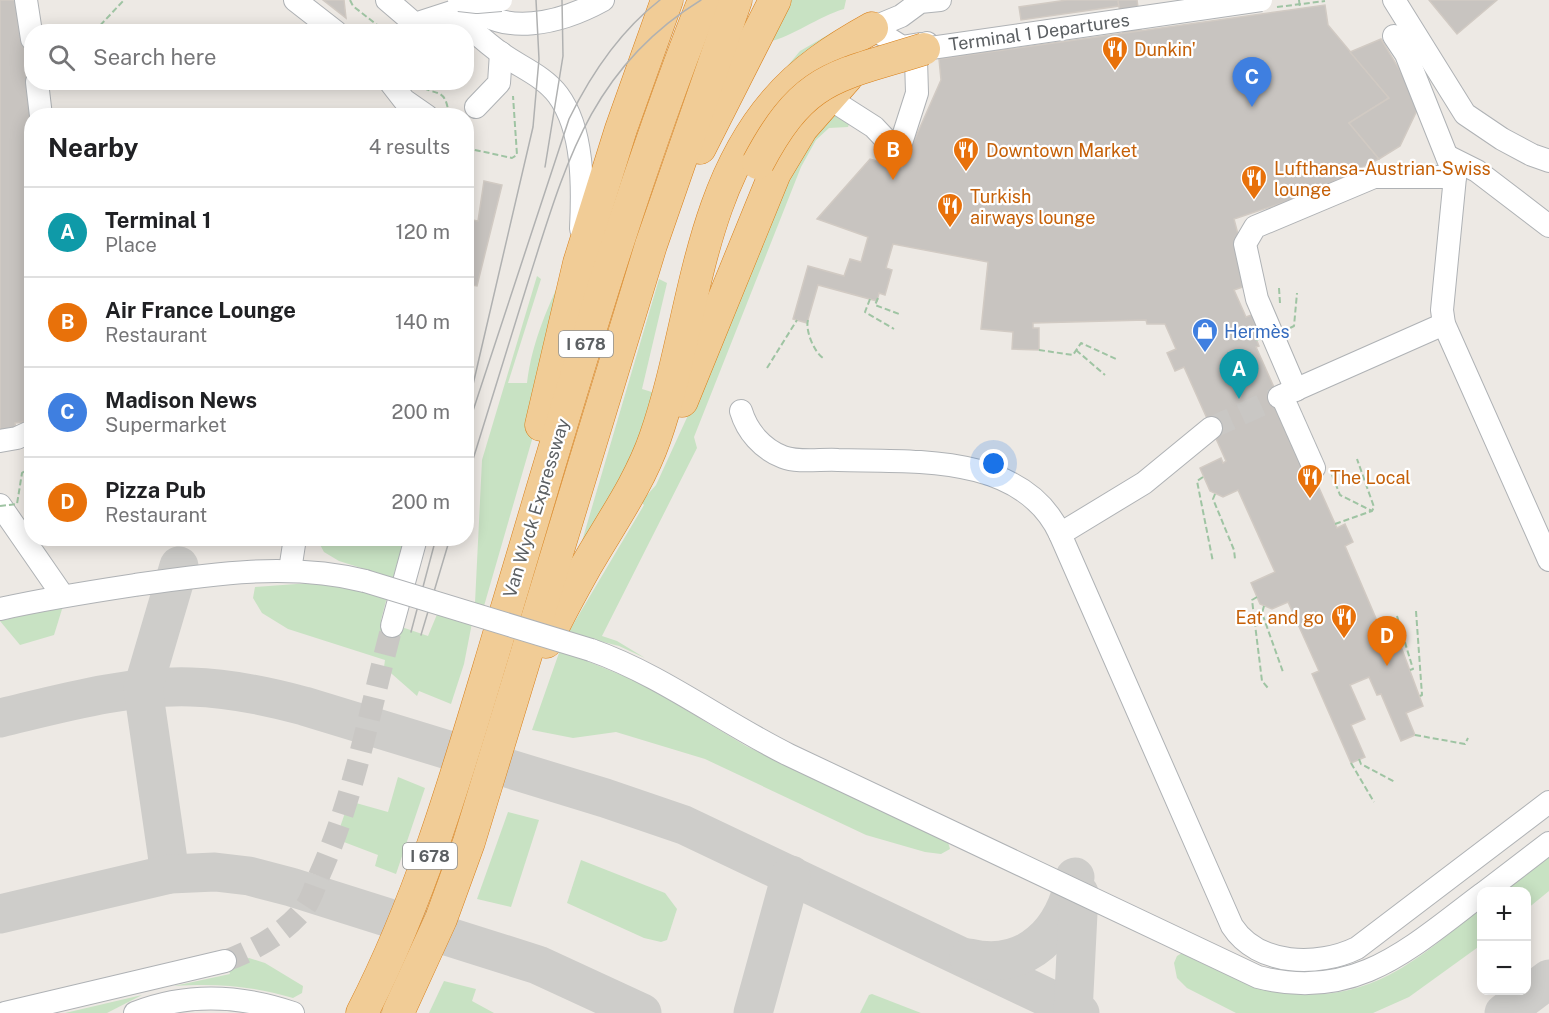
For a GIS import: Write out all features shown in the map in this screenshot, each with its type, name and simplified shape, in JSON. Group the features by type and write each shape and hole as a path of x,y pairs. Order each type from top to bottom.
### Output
{"highway":[{"path":"481,692 475,662 546,404 579,263 621,129 667,0"},
{"name":"Van Wyck Expressway","path":"362,1013 391,952 425,870 620,236 671,86 704,0"},
{"name":"Van Wyck Expressway","path":"398,1013 430,944 457,876 651,245 736,0"},
{"path":"651,245 775,0"},
{"path":"655,440 706,240 739,159 760,123 786,90 827,55 872,28"},
{"path":"508,715 578,581 627,498 655,440 684,399 717,310 783,159 802,128 827,97 870,57 918,47"},
{"path":"717,310 738,216 758,163 793,109 823,82 918,47"}],"street":[{"path":"26,0 30,24"},
{"path":"296,0 326,24"},
{"path":"387,0 415,24"},
{"path":"476,108 499,83 501,53 489,17 477,0"},
{"path":"872,28 918,47 1233,0"},
{"name":"Terminal 1 Departures","path":"918,47 1261,0"},
{"path":"1394,0 1465,114 1502,139 1549,161"},
{"path":"872,28 930,1"},
{"path":"434,24 459,4 477,2 507,38 534,36 552,31 600,2"},
{"path":"459,4 489,17"},
{"path":"1394,36 1406,54 1451,166 1442,310 1444,324 1549,560"},
{"path":"827,97 874,127 889,143 901,143 916,93 918,47"},
{"path":"501,53 550,86 567,113 581,170 583,196 579,263"},
{"path":"38,90 40,108"},
{"path":"396,90 416,108"},
{"path":"1323,472 1286,394 1257,299 1245,244 1255,227 1374,177 1451,166 1477,171 1549,226"},
{"path":"1286,394 1444,324"},
{"path":"741,411 753,435 784,458 944,465 1000,479 1030,495 1050,516 1060,534 1232,926 1244,941 1257,950 1272,955 1307,959 1333,957 1357,948 1549,802"},
{"path":"1060,534 1144,483 1211,428"},
{"path":"0,441 24,435"},
{"path":"0,505 24,540"},
{"path":"28,546 63,596"},
{"path":"290,570 293,546"},
{"path":"392,626 414,546"},
{"path":"0,609 63,596 175,579 290,570 327,573 365,581 591,650 640,670 736,729 1258,977 1290,983 1319,984 1365,974 1406,951 1477,898"},
{"path":"1490,887 1549,843"},
{"path":"5,1013 225,961"},
{"path":"135,1013 168,1002 209,997 253,1001 288,1011"}],"path":[{"path":"102,24 124,0"},
{"path":"350,0 353,6 376,24"},
{"path":"1299,0 1300,8"},
{"path":"428,90 444,95 448,108"},
{"path":"474,150 512,158 517,155 513,93"},
{"path":"1256,340 1294,326 1297,293"},
{"path":"878,297 875,305 899,314"},
{"path":"870,299 865,312 894,329"},
{"path":"767,368 796,320"},
{"path":"808,320 806,327 818,354 823,358"},
{"path":"1039,350 1073,355 1081,343 1116,359"},
{"path":"1076,350 1105,375"},
{"path":"1357,459 1374,507 1372,511"},
{"path":"0,505 17,504 24,472"},
{"path":"1323,472 1340,495 1372,511"},
{"path":"1203,477 1197,481 1214,562"},
{"path":"1215,494 1213,499 1234,550 1235,559"},
{"path":"1335,524 1372,511"},
{"path":"1257,597 1252,600 1262,681 1268,688"},
{"path":"1264,606 1262,613 1283,672"},
{"path":"1416,611 1422,695 1420,696"},
{"path":"1397,616 1413,669 1410,670"},
{"path":"1415,735 1465,744 1468,738"},
{"path":"1359,759 1361,764 1395,782"},
{"path":"1351,763 1374,802"}],"green space":[{"path":"788,0 846,0 844,9 768,42"},
{"path":"833,32 837,36 780,75 800,51"},
{"path":"835,104 850,121 848,127 829,128 816,140 801,167 694,437 697,448 602,636 617,641 645,658 619,646 568,633 644,505 641,502 656,485 712,363 783,184"},
{"path":"567,266 540,412 484,606 475,603 482,460 537,276 541,279 508,383 527,383 537,338"},
{"path":"659,279 667,283 642,389 655,393 646,423 636,441 645,439 580,548"},
{"path":"321,546 402,546 393,578 339,561 324,552"},
{"path":"324,582 387,597 381,620 428,636 438,612 472,623 464,664 451,704 419,691 417,696 384,667 385,660 288,629 262,613 253,598 255,587"},
{"path":"63,606 54,635 20,645 0,621"},
{"path":"560,650 643,684 746,746 948,842 950,849 941,854 925,852 866,835 705,759 616,732 573,738 532,730"},
{"path":"398,777 425,788 396,874 375,866 378,855 336,839 348,804 356,803 388,812"},
{"path":"508,812 539,820 511,907 477,899"},
{"path":"1549,857 1549,891 1531,906 1531,887 1510,887"},
{"path":"581,860 665,893 677,909 667,940 661,942 644,938 567,903"},
{"path":"1477,911 1477,948 1409,997 1373,1013 1236,1013 1187,988 1177,978 1174,963 1177,956 1182,953 1207,966 1258,986 1283,992 1335,993 1362,986 1389,975 1436,944"},
{"path":"249,958 265,963 303,986 302,993 293,998 234,986 174,986 230,974 227,966"},
{"path":"444,981 476,989 472,1001 494,1013 429,1013"},
{"path":"872,994 921,1013 860,1013 869,995"},
{"path":"142,995 107,1013 65,1013"}],"building":[{"path":"0,0 19,0 24,38 24,90 30,90 32,108 24,108 24,422 15,423 16,431 0,433"},
{"path":"323,0 344,0 346,18"},
{"path":"1067,0 1118,0 1119,6 1021,20 1019,7"},
{"path":"1118,0 1137,0 1141,30 1123,33"},
{"path":"1429,0 1497,0 1457,34"},
{"path":"1325,5 1328,25 1389,98 1349,123 1379,159 1309,194 1234,219 1251,284 1234,290 1246,317 1260,312 1268,330 1255,336 1259,346 1256,347 1337,528 1345,524 1353,542 1345,546 1390,651 1400,644 1423,706 1406,713 1415,735 1401,741 1381,694 1377,695 1369,677 1350,685 1365,719 1351,725 1365,757 1351,763 1312,674 1319,671 1288,602 1272,609 1260,604 1251,583 1275,572 1238,490 1223,497 1210,491 1200,468 1221,458 1223,463 1226,461 1184,367 1175,371 1167,353 1176,349 1165,324 1147,324 1146,320 1033,323 1033,328 1039,328 1039,350 1012,349 1013,332 981,329 988,262 893,244 886,268 892,270 885,295 879,293 877,301 818,285 807,323 793,319 808,266 844,276 850,259 861,262 868,237 817,219 870,159 902,168 941,80 939,59"},
{"path":"1381,39 1420,104 1400,146 1379,159 1349,123 1389,98 1350,52"},
{"path":"484,181 502,185 477,286 474,285 474,220 478,221"}],"taxiway":[{"path":"170,874 143,688 179,566"},
{"path":"0,718 95,696 167,687 234,691 304,706 605,798 684,825 1080,1013"},
{"path":"0,914 170,874 215,872 249,876 291,887 538,965 642,1013"},
{"path":"753,1013 791,875"},
{"path":"969,958 990,961 1009,959 1040,943 1053,930 1063,914 1075,877"},
{"path":"1073,1013 1079,893"},
{"path":"1504,1013 1549,979"}],"tunnel":[{"path":"1211,428 1279,397"},
{"path":"225,961 278,934 296,918 309,901 352,785 392,626"}],"tram line":[{"path":"474,380 533,127 539,59 536,0"},
{"path":"545,167 563,56 562,0"},
{"path":"474,408 569,119 587,86 619,39 660,0"},
{"path":"474,456 555,199 587,123 607,89 632,56 663,27 701,0"},
{"path":"411,632 434,546"},
{"path":"421,635 448,546"}],"place":[{"name":"Dunkin'","path":"1115,72"},
{"name":"Madison News","path":"1252,107"},
{"name":"Downtown Market","path":"966,173"},
{"name":"Air France Lounge","path":"893,180"},
{"name":"Lufthansa-Austrian-Swiss lounge","path":"1254,201"},
{"name":"Turkish airways lounge","path":"950,229"},
{"name":"Hermès","path":"1205,354"},
{"name":"Terminal 1","path":"1239,399"},
{"name":"The Local","path":"1310,500"},
{"name":"Eat and go","path":"1344,640"},
{"name":"Pizza Pub","path":"1387,666"}]}
